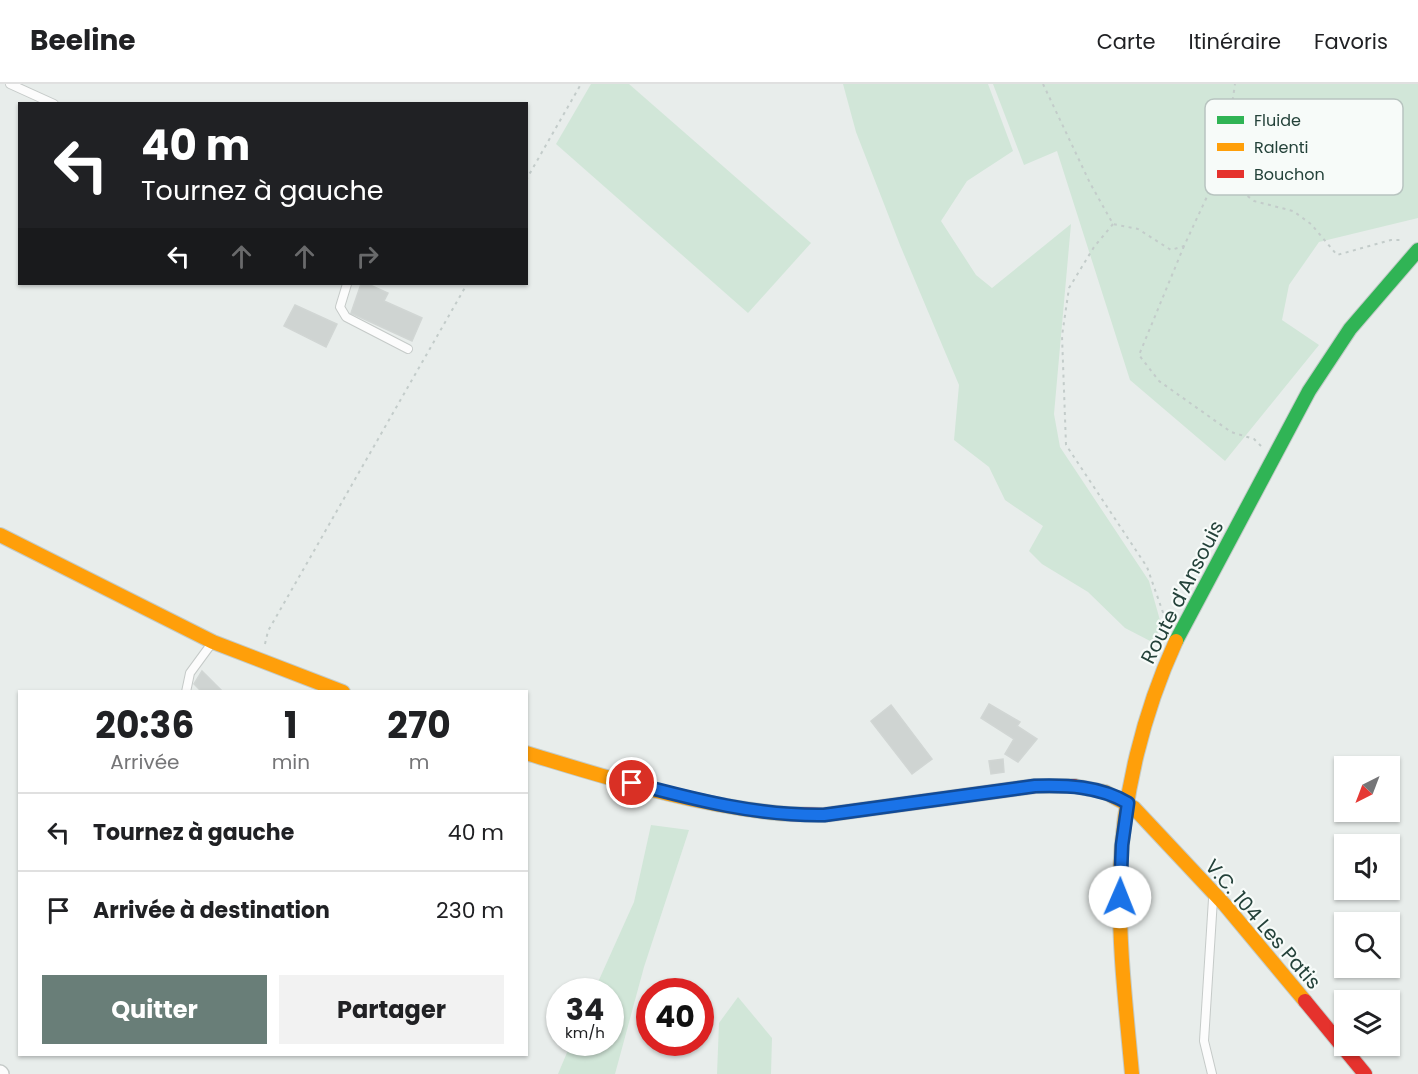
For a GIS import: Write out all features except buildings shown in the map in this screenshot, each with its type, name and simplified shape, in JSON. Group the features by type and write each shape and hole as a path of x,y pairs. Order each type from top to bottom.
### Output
{"street":[{"name":"Route d'Ansouis","path":"1132,1074 1120,915 1122,845 1143,731 1175,643 1309,391 1350,328 1386,284 1413,245"},
{"path":"0,535 213,642 338,690"},
{"path":"528,754 710,803 748,812 790,816 824,815 1035,786 1067,785 1105,792 1128,803"},
{"name":"V.C. 104 Les Patis","path":"1128,803 1212,892 1365,1074"}],"lane":[{"path":"10,84 50,102"},
{"path":"347,285 340,307 345,317 408,349"},
{"path":"186,690 190,672 213,642"},
{"path":"1212,892 1214,917 1204,1041 1212,1074"}],"path":[{"path":"528,177 581,84"},
{"path":"1043,84 1090,183 1113,224 1138,229 1171,250 1184,246"},
{"path":"1233,99 1235,84"},
{"path":"1208,195 1139,355 1159,381 1231,432 1254,440 1274,456"},
{"path":"1246,195 1254,201 1293,211 1311,224 1336,255 1391,240 1413,245"},
{"path":"1113,224 1069,288 1062,336 1066,445 1147,567 1175,643"},
{"path":"260,661 268,631 466,285"}],"green space":[{"path":"591,84 629,84 811,243 748,313 556,144"},
{"path":"843,84 988,84 1013,151 967,181 941,221 976,275 992,288 1071,224 1054,414 1060,447 1149,581 1161,624 1154,643 1125,628 1088,592 1042,564 1029,551 1043,526 1005,500 989,467 954,440 959,385 900,245 856,132"},
{"path":"993,84 1418,84 1418,218 1319,242 1289,285 1282,320 1319,345 1225,461 1130,380 1057,151 1024,165"},
{"path":"651,825 689,830 641,978 636,978 636,997 624,1041 624,978 600,978 634,902"},
{"path":"738,997 772,1038 771,1074 717,1074 719,1023"},
{"path":"566,1056 620,1056 615,1074 558,1074"}],"traffic: fast":[{"path":"1176,641 1309,391 1350,329 1418,250"}],"traffic: slow":[{"path":"0,535 213,642 338,690"},
{"path":"1132,1074 1120,924 1120,874 1125,814 1145,726 1164,668 1176,641"},
{"path":"528,754 656,791 721,805 788,814"},
{"path":"1074,786 1105,792 1134,808 1225,905 1305,1001"}],"traffic: jam":[{"path":"788,814 824,815 1035,786 1074,786"},
{"path":"1305,1001 1365,1074"}],"route":[{"path":"632,783 748,812 790,816 824,815 1035,786 1067,785 1105,792 1128,803 1122,845 1120,897"}]}
